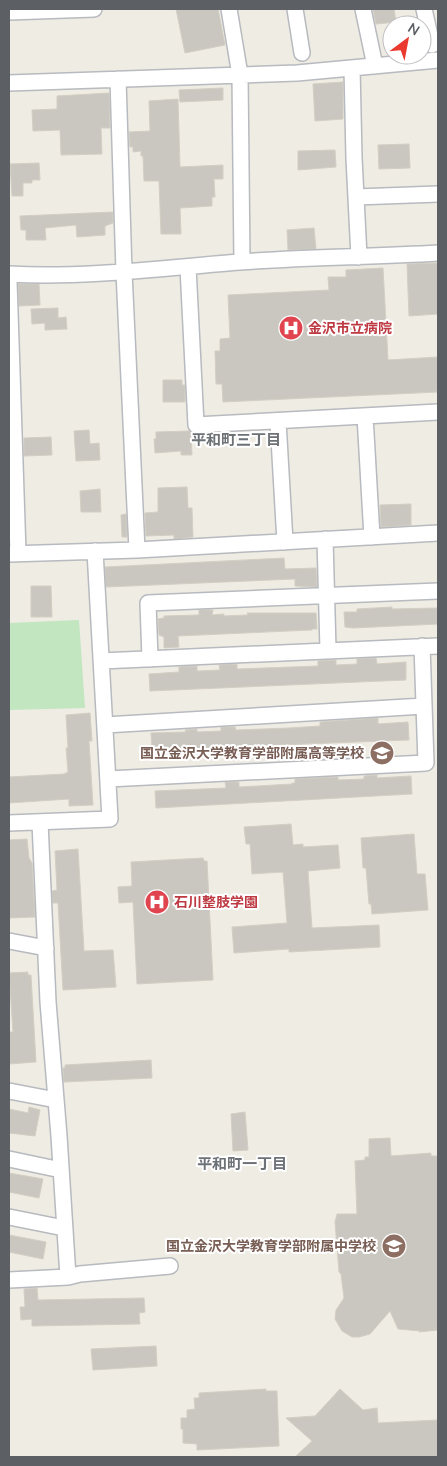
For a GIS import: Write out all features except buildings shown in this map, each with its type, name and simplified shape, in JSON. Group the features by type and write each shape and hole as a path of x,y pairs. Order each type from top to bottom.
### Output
{"street":[{"path":"9,12 94,9"},
{"path":"229,9 240,75 242,262"},
{"path":"296,9 302,53"},
{"path":"363,9 375,66"},
{"path":"9,83 297,73 438,60"},
{"path":"352,68 359,257"},
{"path":"118,79 124,272 137,550"},
{"path":"356,198 438,194"},
{"path":"9,274 48,276 242,262 438,253"},
{"path":"188,267 196,425 438,412"},
{"path":"9,282 14,554 137,550 438,533"},
{"path":"365,416 372,537"},
{"path":"278,421 285,542"},
{"path":"325,540 328,650"},
{"path":"9,823 110,819 95,551"},
{"path":"150,659 148,603 438,591"},
{"path":"108,779 426,763 422,646"},
{"path":"101,661 438,646"},
{"path":"105,725 424,706"},
{"path":"40,822 48,1002 68,1277"},
{"path":"9,941 46,948"},
{"path":"9,1091 56,1100"},
{"path":"9,1159 61,1170"},
{"path":"9,1217 64,1228"},
{"path":"9,1280 68,1277 80,1274 170,1266"}],"green space":[{"path":"79,620 85,708 9,710 9,623"}],"place":[{"name":"金沢市立病院","path":"291,328"},
{"name":"国立金沢大学教育学部附属高等学校","path":"382,753"},
{"name":"石川整肢学園","path":"157,902"},
{"name":"国立金沢大学教育学部附属中学校","path":"394,1246"}],"district":[{"name":"平和町三丁目","path":"236,440"},
{"name":"平和町一丁目","path":"242,1164"}]}
